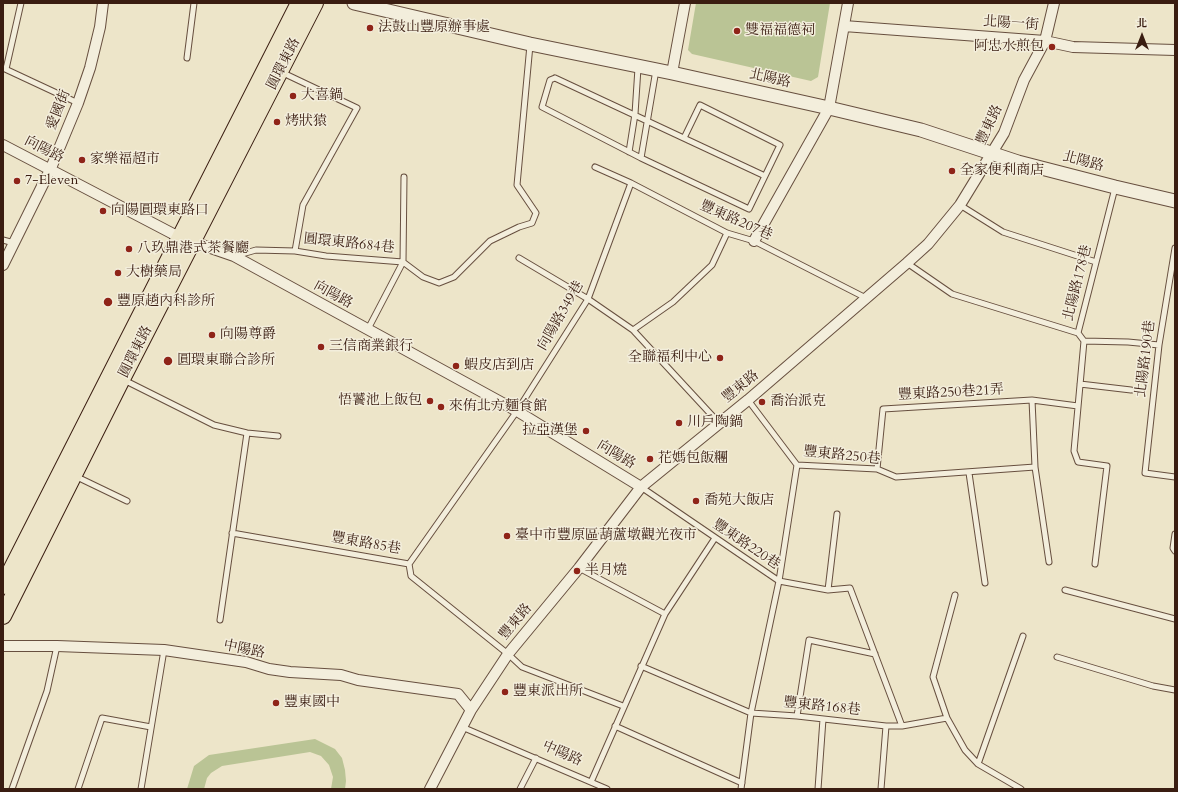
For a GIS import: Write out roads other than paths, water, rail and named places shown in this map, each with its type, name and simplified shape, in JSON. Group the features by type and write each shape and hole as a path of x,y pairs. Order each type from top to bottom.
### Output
{"main road":[{"name":"圓環東路","path":"3,616 13,567 74,475 122,379 186,239 299,3"},
{"name":"圓環東路","path":"3,586 186,239 280,72 315,3"}],"street":[{"name":"愛國街","path":"3,265 51,168 78,103 90,68 100,27 103,3"},
{"name":"北陽路","path":"354,3 530,44 672,73 829,108 920,130 992,154 1115,187 1175,201"},
{"path":"672,73 686,3"},
{"path":"754,241 829,108 848,3"},
{"name":"豐東路","path":"430,789 461,727 508,654 579,568 641,487 748,400 907,263 928,244 960,206 981,168 992,154 1004,134 1024,80 1045,41 1054,3"},
{"name":"北陽一街","path":"844,26 1045,41 1073,47 1175,50"},
{"name":"向陽路","path":"3,145 51,168 186,239 234,256 518,411 641,487"},
{"name":"中陽路","path":"3,646 57,646 164,650 246,662 283,671 341,675 358,680 458,694 471,710"}],"lane":[{"path":"21,3 4,69 78,103"},
{"path":"188,58 194,3"},
{"name":"圓環東路684巷","path":"234,256 256,250 295,251 326,256 403,262 423,277 440,283 454,277 490,241 532,223 536,213 517,185 530,44"},
{"path":"629,152 638,67"},
{"path":"641,158 656,70"},
{"path":"280,72 357,108 303,205 295,251"},
{"path":"684,138 700,105 780,145 765,176 748,209 641,158 542,107 550,80 555,78 765,176"},
{"name":"豐東路207巷","path":"595,167 632,183 726,233 754,241 867,298"},
{"path":"368,329 403,262 404,177"},
{"name":"向陽路349巷","path":"409,564 518,411 588,299 632,183"},
{"name":"北陽路178巷","path":"1095,564 1107,466 1078,462 1074,451 1084,341 1078,333 1115,187"},
{"path":"960,206 1003,232 1096,262"},
{"path":"633,330 673,302 712,265 726,233"},
{"path":"3,240 14,244"},
{"name":"北陽路190巷","path":"1175,248 1159,345 1145,473 1175,476"},
{"path":"518,258 588,299 633,330 719,423"},
{"path":"907,263 952,294 1078,333"},
{"path":"1084,341 1128,342 1159,345"},
{"path":"122,379 214,425 247,433 278,436"},
{"path":"1080,384 1131,390"},
{"name":"豐東路250巷","path":"748,400 797,465 877,469 896,477 969,473 1035,467"},
{"path":"1049,562 1035,467 1032,400 1078,406"},
{"name":"豐東路250巷21弄","path":"877,469 883,408 1032,400"},
{"path":"220,620 247,433"},
{"path":"741,789 751,713 778,581 797,465"},
{"path":"969,473 985,582"},
{"path":"74,475 127,501"},
{"name":"豐東路220巷","path":"641,487 778,581 828,590 850,588 876,654"},
{"path":"828,590 837,514"},
{"name":"豐東路85巷","path":"232,533 409,564 411,576 508,654"},
{"path":"1175,534 1173,548 1175,551"},
{"path":"591,782 623,706 665,614 715,538"},
{"path":"579,568 665,614"},
{"path":"1065,590 1175,619"},
{"path":"955,595 933,677 947,718 965,750 978,764 1022,789"},
{"path":"978,764 1023,636"},
{"path":"798,716 809,640 876,654 902,726"},
{"path":"12,789 47,691 57,646"},
{"path":"141,789 164,650"},
{"path":"508,654 522,667 623,706"},
{"path":"1057,657 1153,686 1175,690"},
{"name":"豐東路168巷","path":"641,666 751,713 798,716 886,726 902,726 947,718"},
{"path":"78,789 102,718 151,727"},
{"path":"818,789 823,719"},
{"path":"615,726 742,783"},
{"path":"881,789 886,726"},
{"name":"中陽路","path":"461,727 607,789"},
{"path":"520,789 536,758"}],"place":[{"name":"法鼓山豐原辦事處","path":"370,28"},
{"name":"雙福福德祠","path":"737,31"},
{"name":"阿忠水煎包","path":"1052,47"},
{"name":"大喜鍋","path":"293,96"},
{"name":"烤狀猿","path":"277,122"},
{"name":"家樂福超市","path":"82,160"},
{"name":"全家便利商店","path":"952,171"},
{"name":"7-Eleven","path":"17,181"},
{"name":"向陽圓環東路口","path":"103,211"},
{"name":"八玖鼎港式茶餐廳","path":"129,249"},
{"name":"大樹藥局","path":"118,273"},
{"name":"豐原趙內科診所","path":"108,302"},
{"name":"向陽尊爵","path":"212,335"},
{"name":"三信商業銀行","path":"321,347"},
{"name":"全聯福利中心","path":"720,358"},
{"name":"圓環東聯合診所","path":"168,361"},
{"name":"蝦皮店到店","path":"456,366"},
{"name":"悟饕池上飯包","path":"430,401"},
{"name":"喬治派克","path":"762,402"},
{"name":"來侑北方麵食館","path":"441,407"},
{"name":"川戶陶鍋","path":"679,423"},
{"name":"拉亞漢堡","path":"586,431"},
{"name":"花媽包飯糰","path":"650,459"},
{"name":"喬苑大飯店","path":"696,501"},
{"name":"臺中市豐原區葫蘆墩觀光夜市","path":"507,536"},
{"name":"半月燒","path":"577,571"},
{"name":"豐東派出所","path":"505,692"},
{"name":"豐東國中","path":"276,703"}]}
